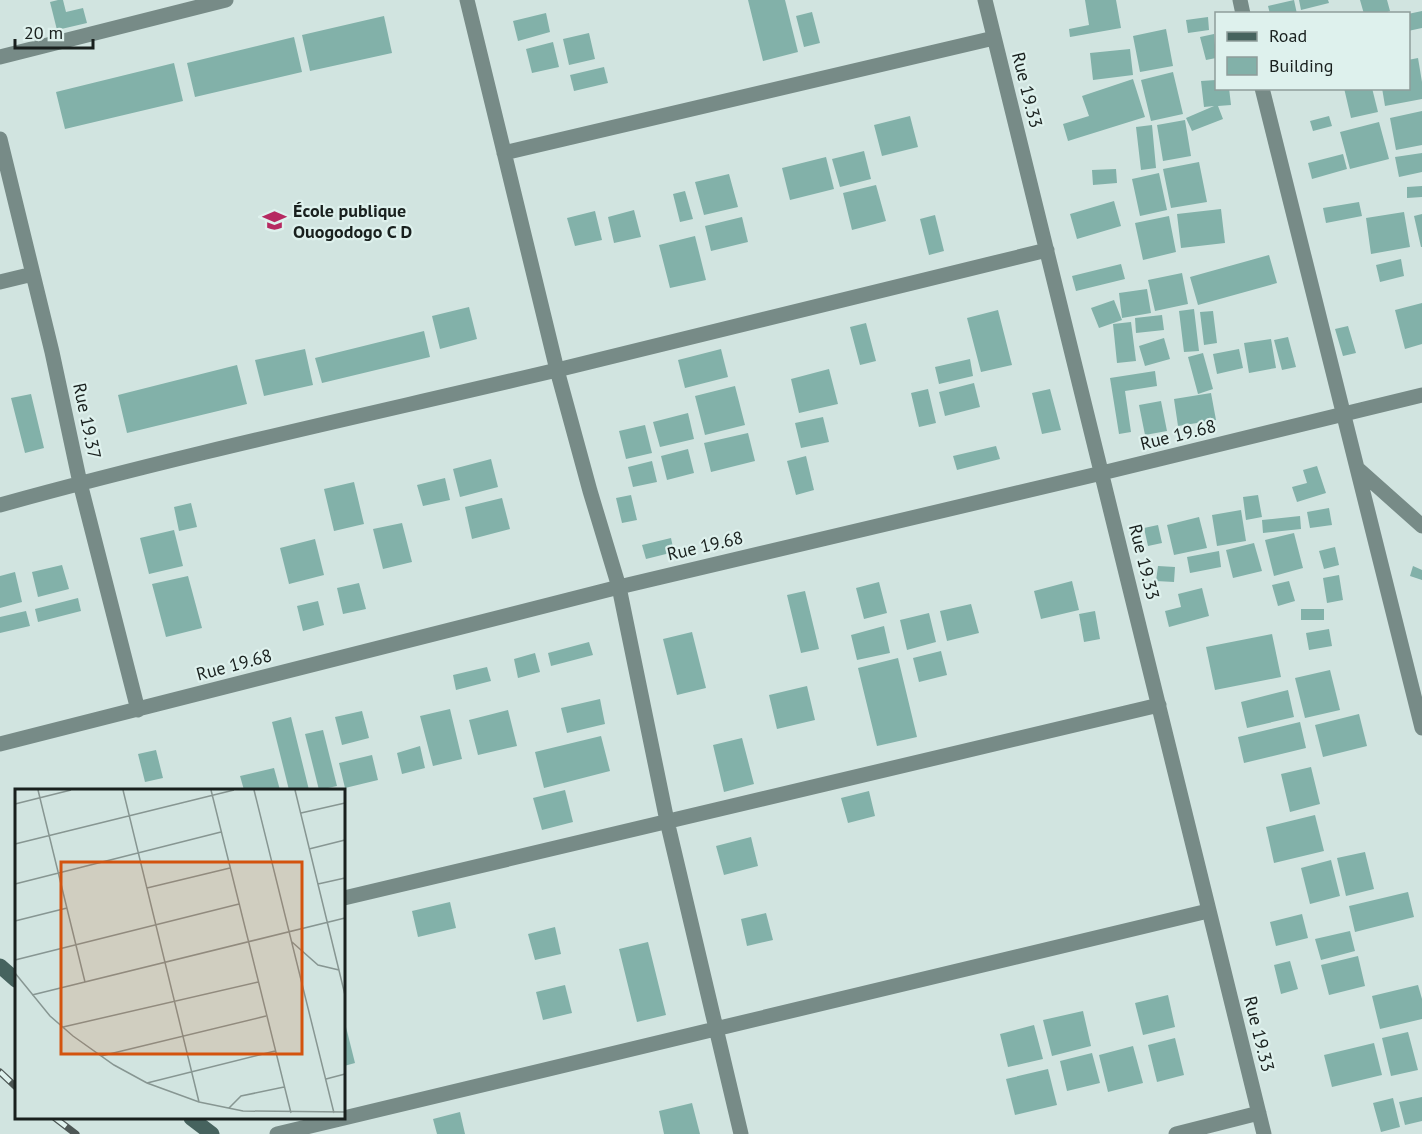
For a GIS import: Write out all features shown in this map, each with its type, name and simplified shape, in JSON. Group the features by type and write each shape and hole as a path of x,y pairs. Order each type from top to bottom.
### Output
{"main road":[{"path":"0,966 15,977"},
{"path":"192,1119 212,1134"}],"street":[{"path":"0,57 226,0"},
{"path":"467,0 557,370 619,587 667,820 741,1134"},
{"name":"Rue 19.33","path":"985,0 1264,1134"},
{"path":"504,153 994,38"},
{"path":"1262,90 1422,728"},
{"name":"Rue 19.37","path":"0,139 80,483 138,710"},
{"path":"0,505 306,427 557,370 1047,250"},
{"path":"0,282 33,274"},
{"name":"Rue 19.68","path":"0,744 619,587 1422,395"},
{"path":"1357,468 1422,526"},
{"path":"345,898 1159,705"},
{"path":"345,1118 1208,911"},
{"path":"1176,1134 1259,1113"},
{"path":"278,1134 339,1119"}],"building":[{"path":"63,0 66,12 83,8 87,23 57,30 50,2"},
{"path":"748,0 785,0 798,52 763,61"},
{"path":"1085,0 1116,0 1121,28 1070,37 1069,29 1089,25"},
{"path":"1294,0 1297,12 1270,12 1268,6"},
{"path":"1299,0 1328,0 1329,3 1301,10"},
{"path":"1360,0 1387,0 1390,11 1387,12 1363,12"},
{"path":"1422,11 1422,28 1410,31 1410,14"},
{"path":"812,12 820,43 804,47 796,16"},
{"path":"546,13 550,32 518,41 513,21"},
{"path":"384,16 392,53 310,71 302,35"},
{"path":"1208,17 1209,30 1188,33 1186,20"},
{"path":"1166,29 1173,66 1140,72 1133,36"},
{"path":"589,33 595,59 569,65 563,39"},
{"path":"1214,34 1215,58 1206,60 1200,37"},
{"path":"294,37 302,72 195,97 187,63"},
{"path":"553,42 559,67 532,73 526,49"},
{"path":"1130,49 1133,75 1093,80 1090,53"},
{"path":"1418,58 1422,99 1385,106 1382,90 1410,90 1410,60"},
{"path":"174,63 183,101 65,129 56,92"},
{"path":"604,67 608,83 574,91 570,75"},
{"path":"1173,72 1183,114 1151,121 1141,80"},
{"path":"1133,79 1145,117 1068,141 1063,124 1089,116 1082,96"},
{"path":"1215,80 1215,90 1229,90 1231,105 1218,106 1223,119 1192,131 1186,118 1214,106 1204,107 1201,81"},
{"path":"1344,90 1372,90 1378,112 1351,118"},
{"path":"1422,111 1422,145 1396,150 1390,118"},
{"path":"910,116 918,147 882,156 874,125"},
{"path":"1329,116 1332,126 1313,131 1310,121"},
{"path":"1185,120 1191,156 1163,161 1157,125"},
{"path":"1379,122 1389,159 1350,169 1340,132"},
{"path":"1152,125 1156,168 1141,170 1136,127"},
{"path":"864,151 871,179 840,187 832,159"},
{"path":"1422,153 1422,172 1399,177 1395,157"},
{"path":"1343,154 1347,169 1312,179 1308,163"},
{"path":"826,157 834,189 790,200 782,168"},
{"path":"1199,162 1207,202 1171,208 1163,169"},
{"path":"1116,169 1117,183 1093,185 1092,170"},
{"path":"1159,173 1167,210 1140,216 1132,179"},
{"path":"729,174 738,207 704,215 695,182"},
{"path":"876,185 886,221 852,230 843,193"},
{"path":"1422,186 1422,197 1407,198 1407,187"},
{"path":"685,191 693,219 680,222 673,194"},
{"path":"1114,201 1121,226 1077,239 1070,214"},
{"path":"1359,202 1362,216 1326,223 1323,208"},
{"path":"1221,209 1225,243 1181,248 1177,214"},
{"path":"634,210 641,237 614,243 608,217"},
{"path":"595,211 602,240 575,246 567,218"},
{"path":"1404,212 1410,247 1371,254 1366,218"},
{"path":"1422,214 1422,247 1421,247 1414,216"},
{"path":"935,215 944,251 929,255 920,219"},
{"path":"1169,216 1176,252 1143,260 1135,223"},
{"path":"742,217 748,242 711,251 705,226"},
{"path":"695,236 706,280 670,288 659,245"},
{"path":"1269,255 1277,283 1198,305 1190,277"},
{"path":"1401,259 1404,276 1380,282 1376,265"},
{"path":"1121,264 1125,279 1076,291 1072,276"},
{"path":"1182,273 1188,304 1155,311 1148,280"},
{"path":"1147,289 1151,313 1122,318 1119,293"},
{"path":"1114,300 1122,320 1099,328 1091,308"},
{"path":"1422,303 1422,344 1405,349 1395,310"},
{"path":"469,307 477,339 440,349 432,316"},
{"path":"1194,309 1199,351 1184,352 1179,311"},
{"path":"998,310 1012,365 981,372 967,318"},
{"path":"1213,311 1217,343 1204,345 1200,312"},
{"path":"1162,315 1164,330 1136,333 1135,318"},
{"path":"1131,322 1136,361 1117,363 1113,324"},
{"path":"866,323 876,361 860,365 850,327"},
{"path":"1348,326 1356,353 1343,356 1335,329"},
{"path":"424,331 430,357 322,383 315,358"},
{"path":"1288,337 1296,367 1282,370 1274,340"},
{"path":"1164,338 1170,359 1145,366 1139,346"},
{"path":"1271,339 1276,368 1249,373 1244,343"},
{"path":"305,349 313,385 264,396 255,360"},
{"path":"721,349 728,377 685,388 678,360"},
{"path":"1239,349 1243,368 1217,374 1213,354"},
{"path":"1203,353 1213,389 1198,394 1188,357"},
{"path":"970,359 973,376 939,384 935,367"},
{"path":"237,365 247,404 127,433 118,395"},
{"path":"829,369 838,404 799,413 791,379"},
{"path":"1155,371 1157,386 1125,391 1131,432 1119,434 1110,378"},
{"path":"974,383 980,407 945,416 939,392"},
{"path":"735,386 745,425 705,435 695,396"},
{"path":"928,389 936,423 919,427 911,393"},
{"path":"1050,389 1061,430 1042,434 1032,393"},
{"path":"1211,393 1216,420 1178,426 1174,399"},
{"path":"31,394 44,448 25,453 11,398"},
{"path":"1161,401 1167,431 1145,435 1139,405"},
{"path":"688,413 694,439 660,447 653,422"},
{"path":"823,417 829,442 801,448 795,423"},
{"path":"645,425 652,453 626,459 619,431"},
{"path":"748,433 755,461 711,472 704,443"},
{"path":"996,446 1000,459 957,470 953,456"},
{"path":"688,449 694,473 667,480 661,456"},
{"path":"806,456 814,490 796,495 787,461"},
{"path":"491,459 498,487 460,497 453,469"},
{"path":"652,461 657,482 633,487 628,467"},
{"path":"1317,466 1326,493 1297,502 1292,487 1307,483 1303,470"},
{"path":"445,478 450,500 423,506 417,485"},
{"path":"354,482 364,524 334,531 324,489"},
{"path":"631,495 637,520 622,523 616,498"},
{"path":"1258,495 1262,517 1246,520 1243,497"},
{"path":"502,498 510,529 472,539 465,507"},
{"path":"191,503 197,527 179,531 174,507"},
{"path":"1329,508 1332,525 1310,528 1307,512"},
{"path":"1241,510 1246,541 1217,546 1212,515"},
{"path":"1300,516 1301,529 1263,533 1262,520"},
{"path":"1199,517 1207,548 1174,555 1167,525"},
{"path":"402,523 412,562 383,569 373,529"},
{"path":"1158,525 1162,543 1148,546 1144,528"},
{"path":"174,530 183,566 149,574 140,538"},
{"path":"1294,533 1303,568 1274,576 1265,540"},
{"path":"671,538 674,552 646,559 642,545"},
{"path":"315,539 324,575 289,584 280,548"},
{"path":"1254,543 1262,571 1233,578 1226,550"},
{"path":"1335,547 1339,565 1324,569 1319,551"},
{"path":"1219,551 1221,567 1190,573 1187,557"},
{"path":"62,565 69,589 38,597 32,572"},
{"path":"1158,566 1175,567 1174,582 1156,581"},
{"path":"1413,566 1422,570 1422,580 1410,576"},
{"path":"15,572 22,602 0,608 0,576"},
{"path":"1339,575 1343,600 1327,603 1323,578"},
{"path":"188,576 202,628 166,637 152,584"},
{"path":"1072,581 1079,610 1041,619 1034,591"},
{"path":"1289,581 1295,601 1278,606 1272,585"},
{"path":"879,582 887,613 864,619 856,588"},
{"path":"359,583 366,609 343,614 337,588"},
{"path":"1202,588 1209,616 1169,627 1165,611 1181,607 1178,594"},
{"path":"805,591 819,649 801,653 787,595"},
{"path":"78,598 81,611 38,622 35,609"},
{"path":"318,601 324,625 303,631 297,606"},
{"path":"971,604 979,633 947,641 940,611"},
{"path":"1301,609 1324,609 1324,620 1301,620"},
{"path":"26,611 30,626 0,633 0,617"},
{"path":"1095,611 1100,639 1084,642 1079,614"},
{"path":"929,613 936,642 907,650 900,620"},
{"path":"884,626 890,653 857,660 851,635"},
{"path":"1329,629 1332,646 1309,650 1306,633"},
{"path":"692,632 706,688 677,695 663,639"},
{"path":"1272,634 1281,677 1215,690 1206,647"},
{"path":"589,642 593,655 551,666 548,653"},
{"path":"941,651 947,675 919,682 913,658"},
{"path":"535,653 540,672 518,678 514,659"},
{"path":"898,658 917,737 877,746 858,668"},
{"path":"487,667 491,681 456,690 453,675"},
{"path":"1330,670 1340,710 1305,718 1295,678"},
{"path":"807,686 815,720 777,729 769,695"},
{"path":"1288,690 1294,717 1247,728 1241,702"},
{"path":"600,699 605,724 567,733 561,708"},
{"path":"450,709 462,759 433,766 420,716"},
{"path":"508,710 517,746 478,755 469,720"},
{"path":"362,711 369,738 342,745 335,717"},
{"path":"1359,714 1367,746 1323,757 1315,725"},
{"path":"291,717 309,789 289,789 272,722"},
{"path":"1300,722 1306,748 1244,763 1238,737"},
{"path":"323,730 337,786 319,789 305,734"},
{"path":"601,736 610,771 544,788 535,752"},
{"path":"742,738 754,784 724,792 713,745"},
{"path":"420,746 425,768 402,774 397,753"},
{"path":"156,750 163,778 145,782 138,754"},
{"path":"372,755 378,780 345,788 339,763"},
{"path":"1311,767 1320,804 1290,812 1281,774"},
{"path":"274,768 280,789 244,789 240,776"},
{"path":"565,790 573,822 542,830 533,798"},
{"path":"869,791 875,816 848,823 841,798"},
{"path":"1315,815 1324,851 1274,863 1266,827"},
{"path":"751,837 758,866 724,875 716,846"},
{"path":"1365,852 1374,889 1346,896 1337,858"},
{"path":"1331,860 1340,896 1310,904 1301,868"},
{"path":"1408,892 1414,917 1355,932 1349,906"},
{"path":"450,902 456,928 418,937 412,911"},
{"path":"766,913 773,940 747,946 741,919"},
{"path":"1302,914 1308,938 1276,946 1270,922"},
{"path":"555,927 561,954 535,960 528,934"},
{"path":"1350,931 1355,951 1321,960 1315,939"},
{"path":"648,942 666,1015 637,1022 619,949"},
{"path":"1358,956 1365,986 1329,995 1321,965"},
{"path":"1290,961 1298,989 1281,994 1274,965"},
{"path":"565,985 572,1013 543,1020 536,992"},
{"path":"1418,985 1422,999 1422,1019 1380,1029 1372,996"},
{"path":"1168,995 1175,1027 1143,1035 1135,1003"},
{"path":"1083,1011 1091,1046 1052,1056 1043,1020"},
{"path":"345,1023 355,1063 345,1066"},
{"path":"1034,1025 1043,1059 1008,1067 1000,1034"},
{"path":"1408,1032 1418,1070 1391,1076 1382,1038"},
{"path":"1175,1038 1184,1075 1157,1082 1148,1045"},
{"path":"1374,1043 1382,1075 1332,1087 1324,1055"},
{"path":"1133,1046 1143,1083 1108,1092 1099,1055"},
{"path":"1092,1053 1100,1083 1067,1091 1060,1061"},
{"path":"1048,1069 1057,1105 1015,1115 1006,1079"},
{"path":"1422,1097 1422,1121 1405,1125 1399,1102"},
{"path":"1393,1098 1400,1127 1381,1132 1373,1103"},
{"path":"692,1103 700,1134 664,1134 659,1111"},
{"path":"460,1112 465,1134 437,1134 433,1119"}],"railway":[{"path":"0,1072 15,1086"},
{"path":"56,1119 76,1134"}],"place":[{"name":"École publique Ouogodogo C D","path":"275,221"}]}
